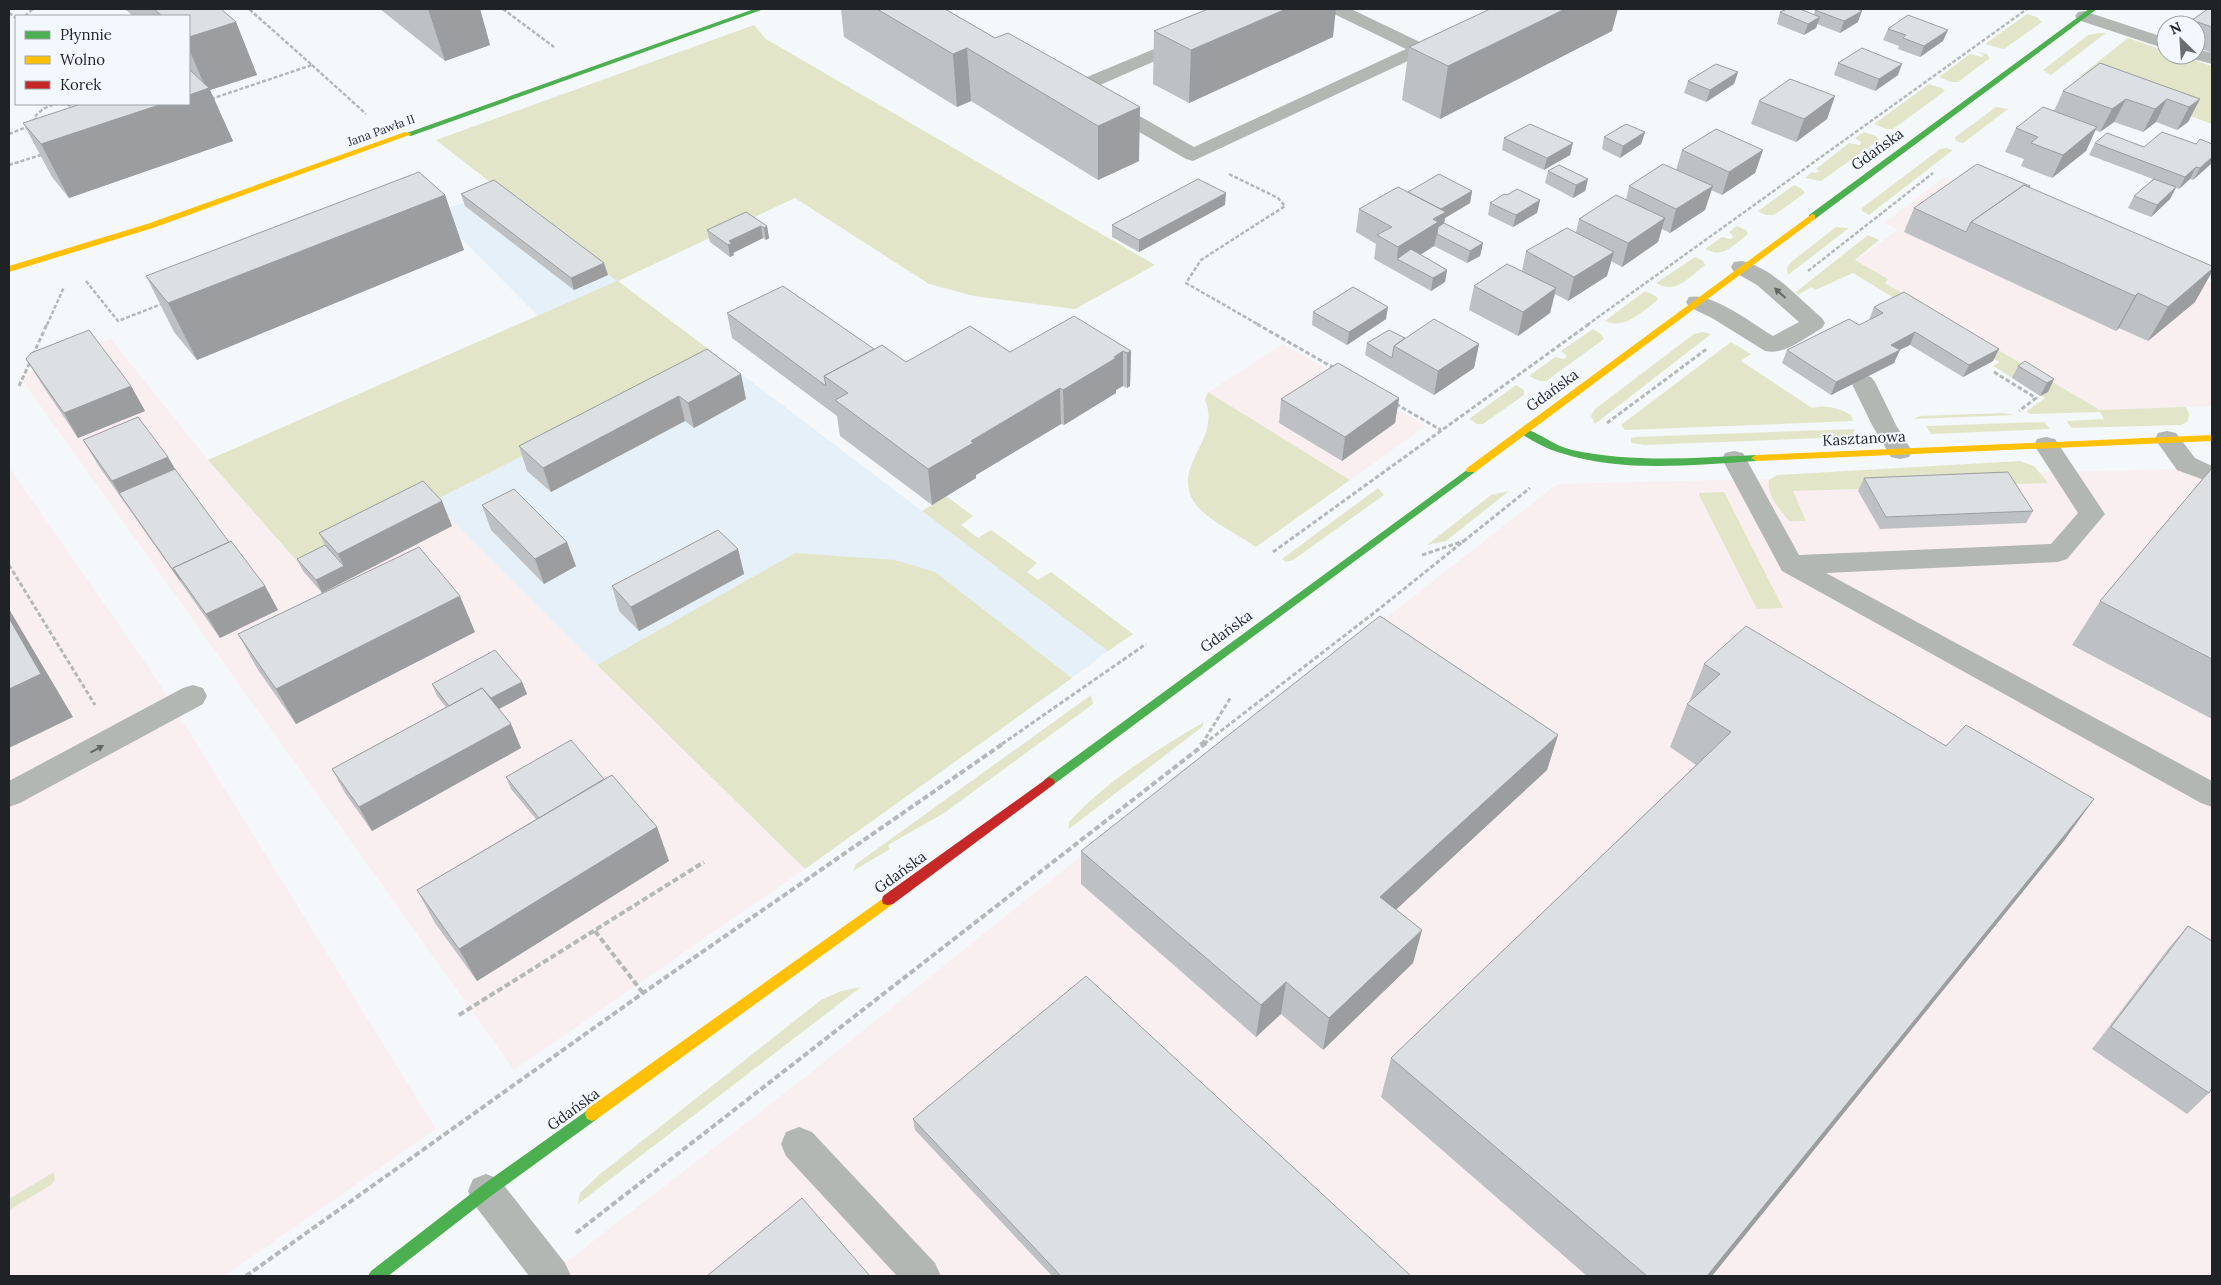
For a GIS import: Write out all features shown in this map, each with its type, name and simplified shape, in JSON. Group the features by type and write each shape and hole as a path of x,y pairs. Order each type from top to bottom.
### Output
{"main road":[{"name":"Jana Pawła II","path":"9,269 150,226 760,9"},
{"name":"Gdańska","path":"376,1276 486,1191 892,897 2088,12"},
{"name":"Kasztanowa","path":"1522,431 1546,444 1563,450 1614,461 1734,459 2212,438"}],"lane":[{"path":"1338,9 1421,49"},
{"path":"1060,78 1193,155 1505,9"},
{"path":"2088,12 2156,40"},
{"path":"1077,88 1205,32"},
{"path":"1697,302 1720,313 1773,346 1802,341 1814,323 1765,280 1742,268"},
{"path":"1863,382 1884,425 1900,451"},
{"path":"2167,439 2186,464 2212,475"},
{"path":"1791,564 2058,553 2092,514 2046,445"},
{"path":"1734,459 1791,564 2212,795"},
{"path":"9,795 193,696"},
{"path":"799,1144 922,1276"},
{"path":"486,1191 547,1268"}],"path":[{"path":"205,101 312,65 249,9"},
{"path":"503,9 554,48"},
{"path":"1273,552 2027,9"},
{"path":"9,134 37,122 34,118 36,113 53,105"},
{"path":"64,105 73,106 76,109 74,114"},
{"path":"9,166 46,153"},
{"path":"1193,155 1278,198 1285,206 1201,260 1186,283 1339,371"},
{"path":"1807,271 1937,170"},
{"path":"85,279 118,321 169,301"},
{"path":"19,386 66,282"},
{"path":"1602,426 1709,347"},
{"path":"1994,372 2036,398 2018,410 2021,414"},
{"path":"1390,400 1441,430"},
{"path":"547,1268 1200,747 1467,540 1530,488"},
{"path":"1413,558 1467,540"},
{"path":"9,565 98,710"},
{"path":"246,1276 642,993 1146,644"},
{"path":"1331,646 1338,651"},
{"path":"1200,747 1233,694"},
{"path":"459,1015 704,862"},
{"path":"594,931 642,993"}],"shaded area":[{"path":"1944,177 2212,283 2212,406 2101,410 1886,283 1889,279 1856,260 1898,230 1884,223"},
{"path":"498,189 618,281 538,316 436,213"},
{"path":"111,339 208,460 302,567 433,501 805,869 514,1070 19,376"},
{"path":"1283,344 1426,426 1350,480 1208,392"},
{"path":"719,357 1108,651 1072,678 935,572 795,553 597,665 433,501"},
{"path":"9,467 156,678 436,1129 224,1276 9,1276"},
{"path":"2212,468 2212,1276 548,1276 804,1078 1028,898 1557,484"}],"green space":[{"path":"2027,14 2037,17 2042,22 2004,49 1985,44"},
{"path":"754,25 766,39 1155,265 1075,309 974,296 929,284 795,198 618,281 719,357 302,567 208,460 617,281 436,140"},
{"path":"2106,33 2051,75 2043,70 2088,35"},
{"path":"2128,38 2156,48 2156,65 2206,64 2212,66 2212,124 2080,76"},
{"path":"1975,51 1987,54 1990,58 1958,82 1951,82 1939,77 1970,54 1982,57 1984,55"},
{"path":"1929,84 1942,88 1945,91 1893,129 1886,129 1874,124"},
{"path":"1996,107 2008,109 1963,143 1956,141 1955,137"},
{"path":"1864,132 1876,136 1879,140 1821,181 1805,178 1812,172 1820,171 1816,169 1849,143 1859,145 1862,143 1855,138"},
{"path":"1947,148 1953,150 1869,215 1862,211 1862,208 1940,149"},
{"path":"1794,185 1805,193 1774,215 1766,215 1758,211"},
{"path":"1737,226 1746,230 1748,234 1733,246 1723,252 1712,252 1705,249 1722,237 1730,239 1734,237 1729,232"},
{"path":"1836,227 1849,228 1788,275 1787,268 1791,262"},
{"path":"1868,235 1879,240 1855,260 1888,279 1885,283 2100,410 2186,407 2189,414 2188,421 2181,425 2072,428 2066,421 2104,419 2100,412 2029,414 2027,411 2045,398 1993,366 1999,362 1853,273 1815,290 1812,287 1798,295 1796,292"},
{"path":"1695,257 1703,261 1705,265 1682,283 1670,287 1656,283"},
{"path":"1645,291 1656,296 1658,300 1626,321 1612,323 1605,321"},
{"path":"1593,329 1601,334 1604,339 1546,381 1539,381 1529,376 1555,357 1564,359 1567,356 1561,351"},
{"path":"1702,332 1711,334 1595,424 1591,416 1595,409 1694,334"},
{"path":"1731,342 1751,354 1741,361 1812,408 1822,406 1842,410 1851,415 1853,421 1625,430 1621,425"},
{"path":"1516,385 1524,390 1524,395 1483,424 1477,424 1469,419"},
{"path":"1208,392 1350,480 1256,547 1206,515 1194,502 1189,489 1188,476 1207,428 1208,414 1205,400"},
{"path":"2003,413 2014,415 1913,419 1920,416"},
{"path":"2044,422 2050,429 1931,434 1926,426"},
{"path":"1855,429 1853,434 1846,437 1645,445 1631,443 1631,438 1635,437"},
{"path":"2020,461 2034,466 2048,483 1793,491 1806,521 1788,520 1769,491 1769,480 1777,475"},
{"path":"1378,488 1384,495 1293,560 1286,562 1282,559"},
{"path":"1509,491 1446,541 1427,545 1491,495"},
{"path":"1724,492 1783,608 1757,609 1699,495 1699,493"},
{"path":"946,496 973,516 961,525 978,538 991,530 1037,563 1027,572 1038,580 1051,572 1133,634 1108,651 922,511"},
{"path":"795,553 895,560 935,572 1072,678 805,869 597,665"},
{"path":"1091,695 1093,704 944,813 888,845 890,849 853,871 856,864"},
{"path":"1204,722 1202,727 1069,829 1069,822 1083,807 1115,780 1169,743"},
{"path":"861,987 578,1204 580,1193 600,1174 821,1000 841,991"},
{"path":"54,1172 55,1180 51,1185 9,1210 9,1199"}],"building":[{"path":"154,9 221,9 236,22 190,37 190,15 161,15"},
{"path":"877,9 945,9 995,38 1008,33 1140,107 1098,126 967,48 953,54"},
{"path":"1208,9 1286,9 1191,50 1154,31"},
{"path":"1490,9 1565,9 1448,66 1409,47"},
{"path":"1787,9 1800,9 1820,17 1808,24 1780,12"},
{"path":"1857,9 1862,11 1844,21 1815,10"},
{"path":"2208,9 2212,9 2212,27 2206,25 2206,15 2199,15"},
{"path":"1908,15 1948,30 1924,46 1903,38 1906,35 1888,29"},
{"path":"1862,48 1902,64 1879,79 1838,63"},
{"path":"2100,63 2200,99 2189,107 2167,99 2155,109 2126,99 2112,109 2063,91"},
{"path":"1716,64 1738,72 1710,90 1688,81"},
{"path":"190,70 209,88 190,95"},
{"path":"1790,79 1835,96 1804,119 1759,101"},
{"path":"78,105 159,105 41,144 23,123"},
{"path":"2043,107 2097,127 2063,155 2031,143 2038,137 2016,128"},
{"path":"1530,124 1573,143 1547,158 1504,138"},
{"path":"1626,124 1645,132 1623,146 1604,137"},
{"path":"1716,129 1763,150 1729,172 1682,150"},
{"path":"2162,132 2196,144 2200,139 2212,144 2212,157 2200,168 2196,167 2185,177 2095,143 2107,133 2144,147"},
{"path":"1663,164 1713,186 1676,209 1629,186"},
{"path":"1977,164 2030,186 2024,185 1971,222 1966,232 1914,208"},
{"path":"1559,165 1588,179 1576,185 1548,171"},
{"path":"419,172 445,195 168,303 146,276"},
{"path":"1439,174 1472,191 1441,209 1408,192"},
{"path":"1198,179 1226,193 1139,240 1112,225"},
{"path":"2154,179 2176,187 2157,205 2134,196"},
{"path":"494,180 604,263 571,278 461,194"},
{"path":"2024,185 2212,266 2212,269 2168,307 2138,293 2135,296 1971,222"},
{"path":"1398,187 1446,212 1433,219 1438,222 1398,247 1377,235 1392,227 1359,209"},
{"path":"1517,189 1540,200 1516,215 1490,203 1504,194 1507,195"},
{"path":"1616,195 1665,218 1628,243 1579,219"},
{"path":"746,212 767,226 764,228 761,226 729,241 732,243 728,245 707,230"},
{"path":"1444,223 1483,243 1470,251 1437,234 1438,227"},
{"path":"1567,228 1614,252 1574,277 1526,251"},
{"path":"1411,249 1447,270 1433,278 1397,259"},
{"path":"1507,264 1556,288 1523,312 1474,286"},
{"path":"783,286 874,349 824,376 826,386 727,313"},
{"path":"1353,287 1388,307 1349,332 1313,312"},
{"path":"1904,292 1999,349 1969,365 1915,332 1891,345 1900,350 1836,382 1787,350 1849,319 1859,325 1883,313 1874,307"},
{"path":"1074,316 1131,351 1127,353 1123,351 1114,357 1116,358 1063,390 1060,388 928,469 835,400 848,393 824,376 882,345 906,362 970,326 1010,352"},
{"path":"1434,319 1479,344 1438,371 1394,346"},
{"path":"89,330 131,386 64,413 26,359 31,353"},
{"path":"1389,330 1405,338 1394,346 1392,358 1367,343"},
{"path":"707,349 741,374 688,403 679,396 543,468 519,446"},
{"path":"2025,361 2054,379 2047,383 2018,366"},
{"path":"1338,363 1399,398 1345,437 1281,399"},
{"path":"138,417 168,457 112,481 83,440"},
{"path":"2212,468 2212,659 2100,601"},
{"path":"175,469 229,542 173,568 180,580 119,493"},
{"path":"2008,472 2033,511 1886,517 1864,478"},
{"path":"423,481 442,501 338,554 319,533"},
{"path":"514,489 567,542 535,559 482,505"},
{"path":"718,530 738,549 631,607 612,586"},
{"path":"231,541 265,586 206,614 173,568"},
{"path":"325,545 344,566 316,580 297,559"},
{"path":"419,547 460,596 276,689 238,634"},
{"path":"1380,616 1558,735 1380,897 1422,930 1329,1018 1286,982 1261,1005 1081,851"},
{"path":"9,618 41,674 9,689"},
{"path":"1746,626 1946,746 1966,725 2094,799 1707,1276 1647,1276 1391,1058 1731,732 1687,704 1720,674 1704,664"},
{"path":"495,650 522,682 491,698 482,688 449,706 432,684"},
{"path":"482,688 511,724 359,807 332,769"},
{"path":"571,740 604,779 539,818 506,777"},
{"path":"612,775 657,827 459,949 417,890"},
{"path":"2188,926 2212,941 2212,1088 2209,1093 2111,1027"},
{"path":"1086,976 1411,1276 1061,1276 913,1119"},
{"path":"802,1198 870,1276 707,1276"}],"traffic: fast":[{"path":"408,134 760,9"},
{"path":"1812,217 2093,9"},
{"path":"1523,431 1565,451 1617,460 1664,462 1756,458"},
{"path":"1049,782 1471,470"},
{"path":"376,1276 486,1191 592,1114"}],"traffic: slow":[{"path":"9,269 150,226 408,134"},
{"path":"1471,470 1812,217"},
{"path":"1756,458 2212,438"},
{"path":"592,1114 888,900"}],"traffic: jam":[{"path":"888,900 1049,782"}]}
